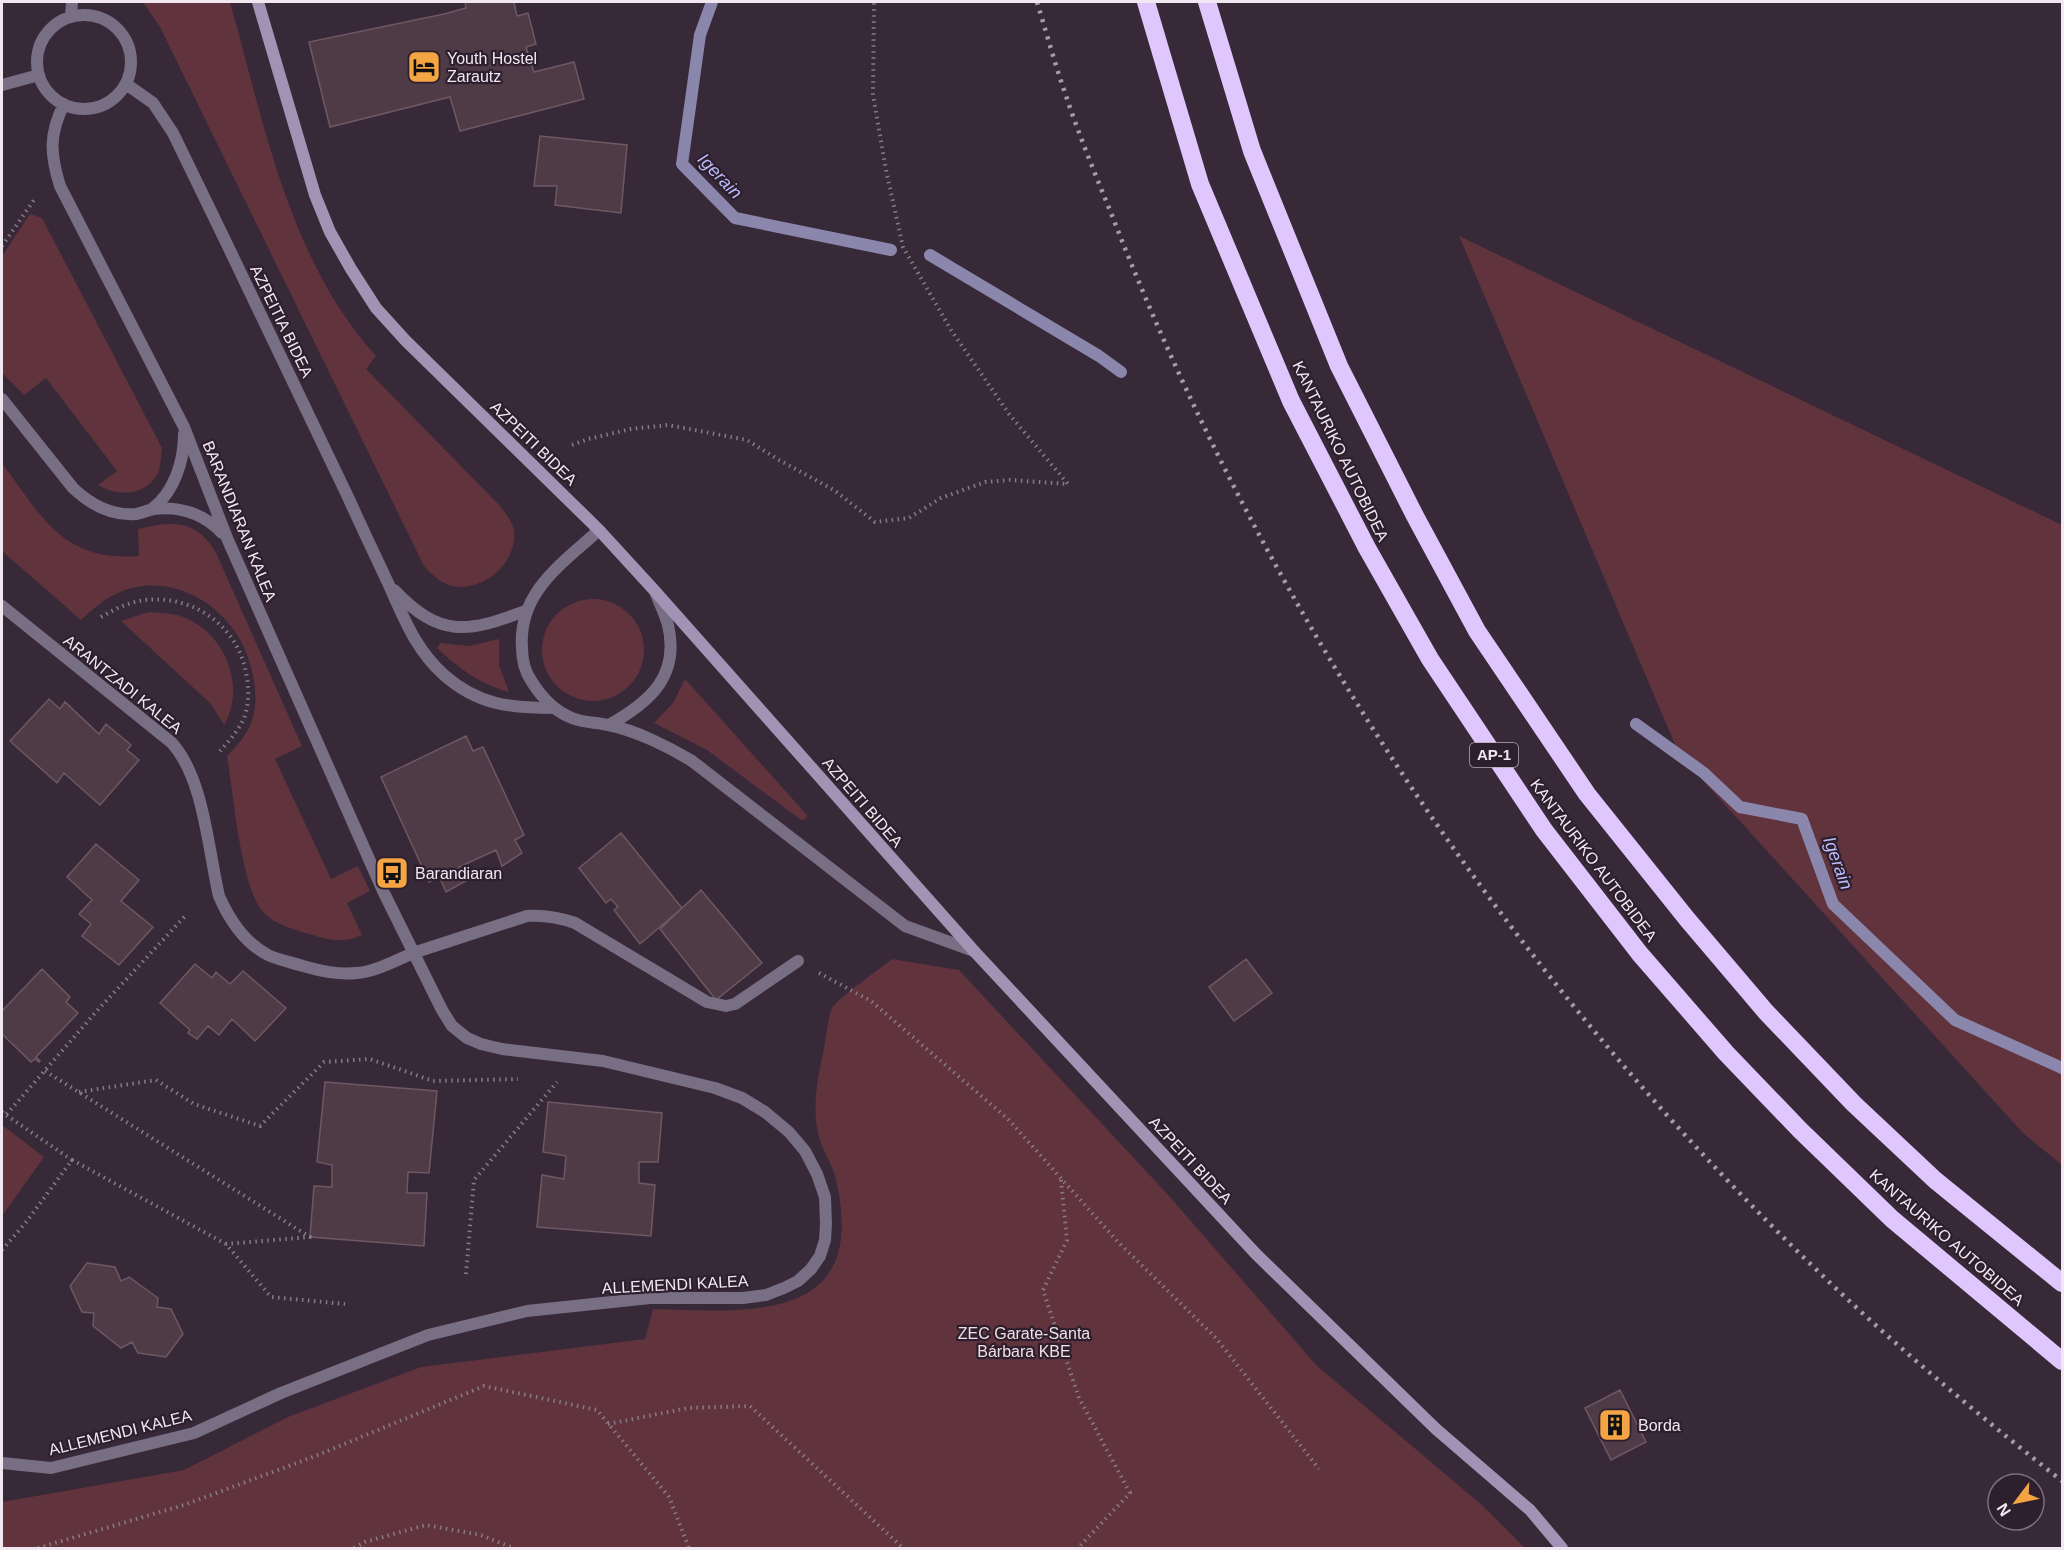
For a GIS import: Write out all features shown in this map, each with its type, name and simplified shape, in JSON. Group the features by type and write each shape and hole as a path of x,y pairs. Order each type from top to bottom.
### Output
{"highway":[{"name":"KANTAURIKO AUTOBIDEA","path":"1146,2 1200,184 1292,401 1367,548 1430,659 1544,830 1640,954 1726,1053 1800,1130 1892,1219 2062,1361"},
{"path":"1208,2 1252,151 1339,366 1415,516 1477,631 1587,794 1687,919 1766,1012 1854,1104 1935,1180 2062,1283"}],"main road":[{"name":"AZPEITI BIDEA","path":"258,2 315,195 330,232 376,308 406,341 599,530 974,951 1256,1254 1436,1430 1530,1510 1562,1548"}],"street":[{"path":"71,16 72,2"},
{"path":"87,14 102,18 116,26 131,53 131,69 126,84 106,104 92,108 78,108 64,104 44,87 39,75 37,60 40,46 47,33 57,23 71,16 87,14"},
{"path":"2,85 39,75"},
{"name":"AZPEITIA BIDEA","path":"126,84 153,104 173,133 389,586 404,623 423,654 460,688 480,698 500,706 554,708"},
{"name":"BARANDIARAN KALEA","path":"64,104 55,122 52,136 54,166 60,186 184,427 227,538 384,893 413,953"},
{"path":"2,399 73,488 85,499 100,507 118,512 137,514 152,509 172,508 196,513 213,523 227,538"},
{"path":"152,509 162,501 175,479 184,446 184,427"},
{"path":"599,530 550,575 536,592 525,611 521,636 522,656 527,674 539,693 554,708 572,718 588,723 609,725 670,747 692,760 904,927 974,951"},
{"path":"389,586 411,608 433,621 453,627 489,625 525,611"},
{"path":"609,725 644,703 658,687 664,675 670,652 668,624 654,590"},
{"name":"ARANTZADI KALEA","path":"2,606 172,743 182,754 195,783 219,896 233,922 257,949 270,956 325,972 341,974 369,971 413,953 527,916 542,915 560,917 575,923 707,1002 726,1006 741,1000 798,961"},
{"name":"ALLEMENDI KALEA","path":"2,1463 51,1468 194,1433 281,1393 428,1335 527,1311 650,1298 743,1298 784,1288 798,1281 811,1269 825,1240 825,1197 817,1174 805,1151 789,1132 765,1112 742,1098 715,1089 615,1064 502,1049 467,1038 452,1026 413,953"}],"path":[{"path":"572,446 588,439 631,429 668,425 747,440 834,490 875,522 909,518 941,498 985,482 1010,480 1068,484 1009,414 951,330 903,247 873,95 874,2"},
{"path":"2,246 38,194"},
{"path":"101,617 120,606 164,599 189,605 219,622 233,639 243,658 248,698 245,715 238,729 220,751"},
{"path":"6,1115 95,1013 187,914"},
{"path":"798,961 871,1001 1008,1119 1118,1242 1216,1338 1319,1469"},
{"path":"80,1092 156,1080 194,1104 260,1126 324,1062 370,1059 433,1081 528,1079"},
{"path":"45,1071 310,1237 226,1244"},
{"path":"466,1274 474,1180 561,1077 550,1078"},
{"path":"2,1112 72,1160 226,1244 271,1297 345,1304"},
{"path":"2,1250 27,1221 72,1160"},
{"path":"1061,1178 1067,1240 1043,1290 1079,1398 1130,1493 1078,1548"},
{"path":"38,1548 184,1505 312,1457 484,1386 597,1410 669,1497 688,1548"},
{"path":"608,1424 688,1408 750,1406 903,1548"},
{"path":"354,1548 365,1542 426,1525 481,1535 513,1548"}],"green space":[{"path":"143,2 230,2 268,142 283,188 321,277 346,318 376,356 366,369 501,507 512,524 514,542 511,553 506,562 490,578 480,583 458,587 439,580 424,566 160,27"},
{"path":"30,214 42,218 162,448 158,473 153,481 139,490 122,493 98,485 117,471 46,378 24,395 2,373 2,256"},
{"path":"1459,236 2062,525 2062,1165 2023,1133 1679,754"},
{"path":"2,463 43,518 57,532 91,552 113,556 139,556 138,529 162,524 193,529 210,543 302,746 275,759 331,879 358,866 370,891 347,903 362,935 336,940 297,930 279,924 269,917 256,901 244,863 227,756 241,741 251,723 255,708 255,686 243,644 231,627 217,611 200,599 181,590 160,586 139,587 118,593 103,601 81,620 2,551"},
{"path":"593,599 622,607 636,621 644,650 636,679 622,693 593,701 564,693 550,679 542,650 550,621 564,607"},
{"path":"149,612 186,618 200,626 221,650 232,679 233,695 224,725 211,704 121,621"},
{"path":"499,639 499,665 509,692 470,675 437,648 440,643 469,646"},
{"path":"685,679 807,815 806,819 801,820 707,750 654,723 673,703"},
{"name":"ZEC Garate-Santa Bárbara KBE","path":"892,959 959,970 1170,1197 1317,1366 1482,1505 1525,1548 2,1548 2,1502 184,1470 288,1417 421,1367 645,1339 653,1309 730,1310 765,1307 796,1299 820,1283 836,1259 842,1224 835,1176 819,1139 816,1123 818,1080 829,1017 835,1004"},
{"path":"2,1125 44,1157 2,1216"}],"building":[{"name":"Youth Hostel Zarautz","path":"465,2 514,2 517,16 528,13 536,44 526,47 534,72 574,62 584,99 460,131 450,97 330,127 309,42 444,14 466,8"},
{"path":"540,136 627,145 621,213 555,205 557,186 534,186"},
{"path":"49,699 60,709 65,702 99,734 106,724 131,745 127,750 139,760 100,805 64,773 57,783 10,741"},
{"path":"466,736 473,751 483,747 524,835 515,840 522,853 502,866 496,850 459,867 466,881 446,892 439,876 429,882 381,777"},
{"path":"621,833 682,908 640,944 614,910 618,907 611,899 606,903 579,868"},
{"path":"96,844 139,880 121,901 153,927 119,965 82,936 91,924 79,914 92,900 67,877"},
{"path":"701,890 762,963 716,1000 660,929"},
{"path":"1246,959 1272,993 1234,1021 1209,987"},
{"path":"195,964 212,978 216,972 230,984 243,971 286,1008 255,1041 232,1019 219,1035 208,1026 197,1039 188,1033 190,1030 160,1003"},
{"path":"42,969 70,997 66,1002 78,1013 36,1057 40,1061 35,1059 31,1062 2,1034 2,1011"},
{"path":"325,1082 437,1091 429,1173 408,1172 407,1193 427,1193 424,1246 310,1237 314,1186 332,1187 332,1165 317,1162"},
{"path":"548,1102 662,1113 658,1162 639,1162 639,1183 655,1185 651,1236 537,1227 542,1175 564,1179 566,1156 543,1152"},
{"path":"87,1263 115,1267 121,1281 129,1277 158,1298 157,1307 171,1309 183,1334 166,1357 138,1353 132,1342 121,1348 93,1326 94,1313 82,1312 70,1286"},
{"name":"Borda","path":"1620,1390 1646,1442 1611,1460 1585,1408"}],"waterway":[{"name":"Igerain","path":"712,2 700,35 682,164 735,218 891,250"},
{"name":"Igerain","path":"930,255 1099,356 1121,372"},
{"name":"Igerain","path":"1636,724 1704,773 1740,807 1802,819 1833,904 1955,1020 2062,1068"}],"railway":[{"path":"1037,2 1060,79 1081,138 1176,366 1246,511 1325,651 1411,787 1504,918 1604,1043 1712,1164 1825,1278 1882,1331 1971,1408 2062,1481"}],"place":[{"name":"Youth Hostel Zarautz","path":"424,67"},
{"name":"Barandiaran","path":"392,873"},
{"name":"Borda","path":"1615,1425"}]}
